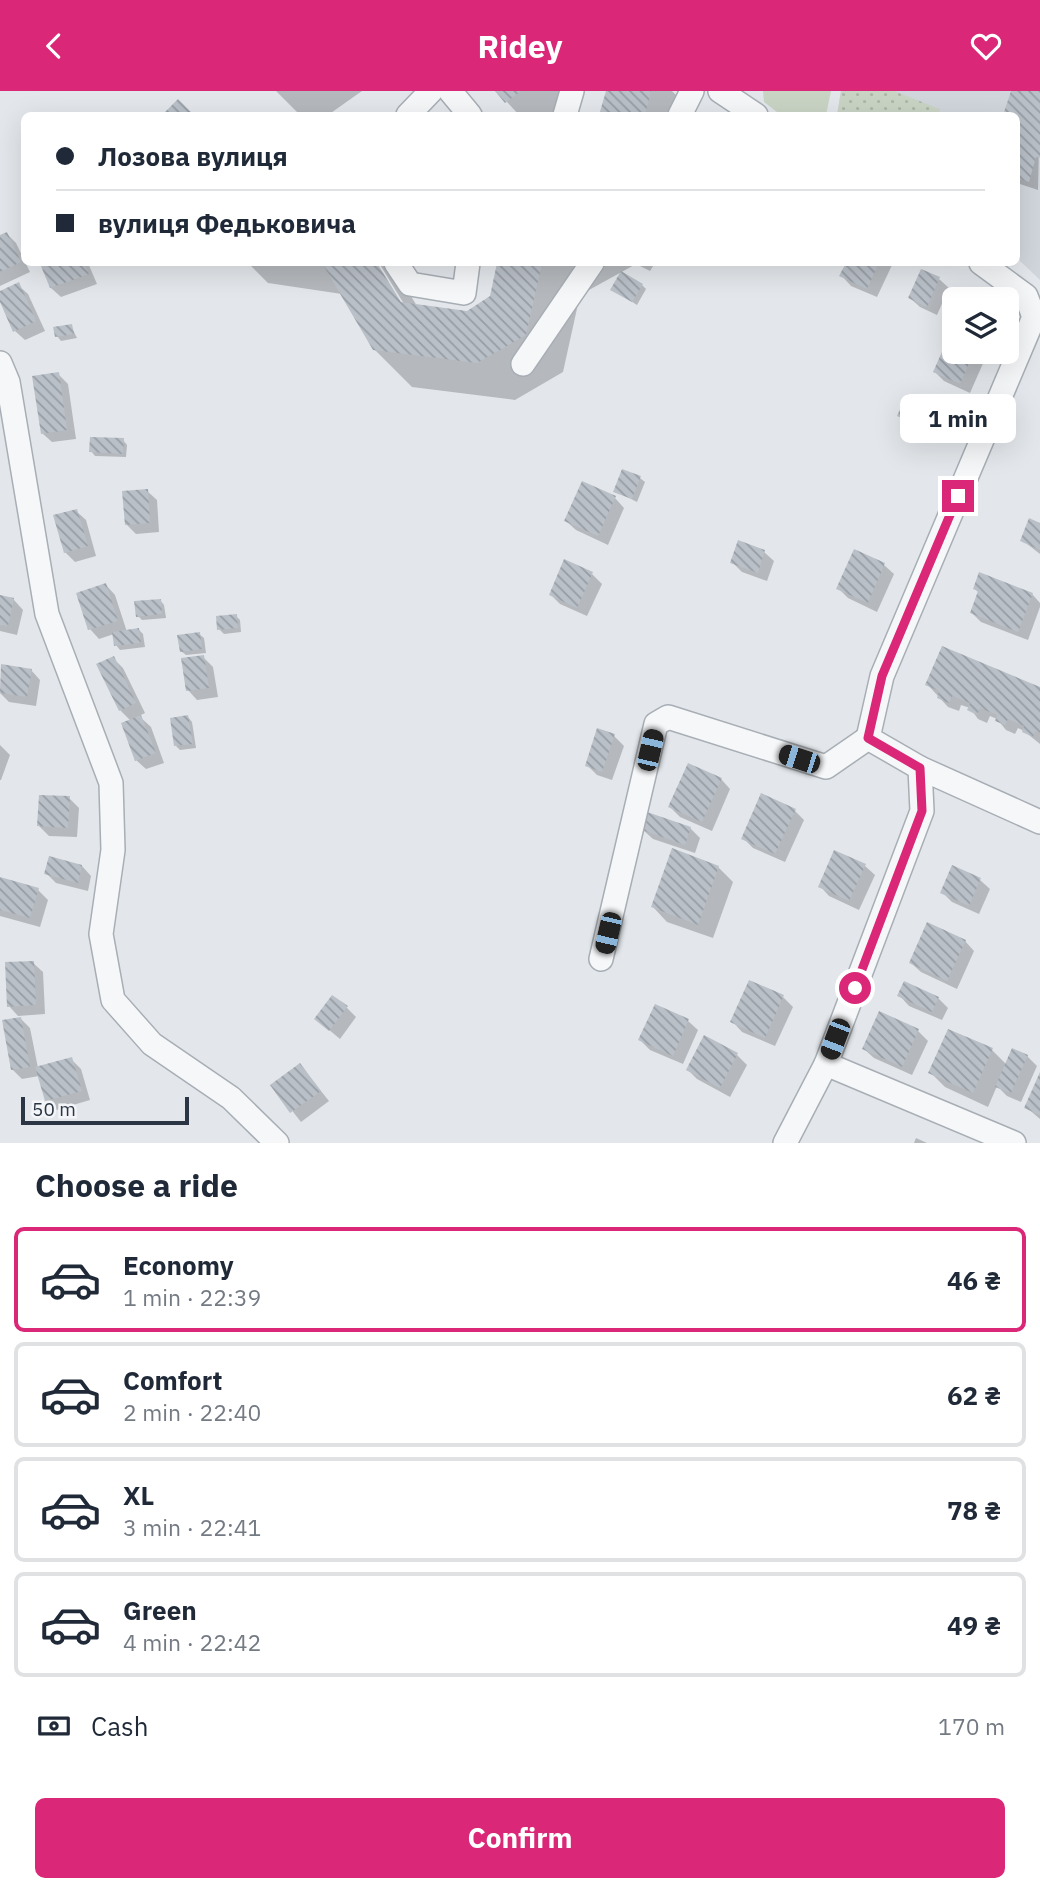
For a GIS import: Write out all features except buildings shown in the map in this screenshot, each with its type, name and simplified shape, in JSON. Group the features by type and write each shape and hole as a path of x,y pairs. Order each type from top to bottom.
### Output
{"street":[{"path":"411,112 431,91"},
{"path":"450,91 468,112"},
{"path":"566,112 572,91"},
{"path":"682,112 692,91"},
{"path":"729,94 752,112"},
{"path":"399,266 410,284 464,293 468,266"},
{"path":"523,364 590,266"},
{"path":"601,959 656,724 668,717 825,767 868,738 882,676 1037,318 1026,296 985,266"},
{"path":"0,363 8,382 47,614 110,783 113,850 101,934 113,1000 152,1044 231,1098 277,1143"},
{"path":"868,738 920,768 1040,822"},
{"path":"785,1143 826,1064 922,811 920,768"},
{"path":"826,1064 1014,1143"}],"shaded area":[{"path":"841,91 1040,91 1040,280 1020,261 1020,112 838,112"}],"green space":[{"path":"763,91 831,91 827,112 777,112 764,102"},
{"path":"841,91 894,91 940,109 939,112 838,112"}],"route":[{"path":"855,988 922,811 920,768 868,738 882,676 958,496"}]}
